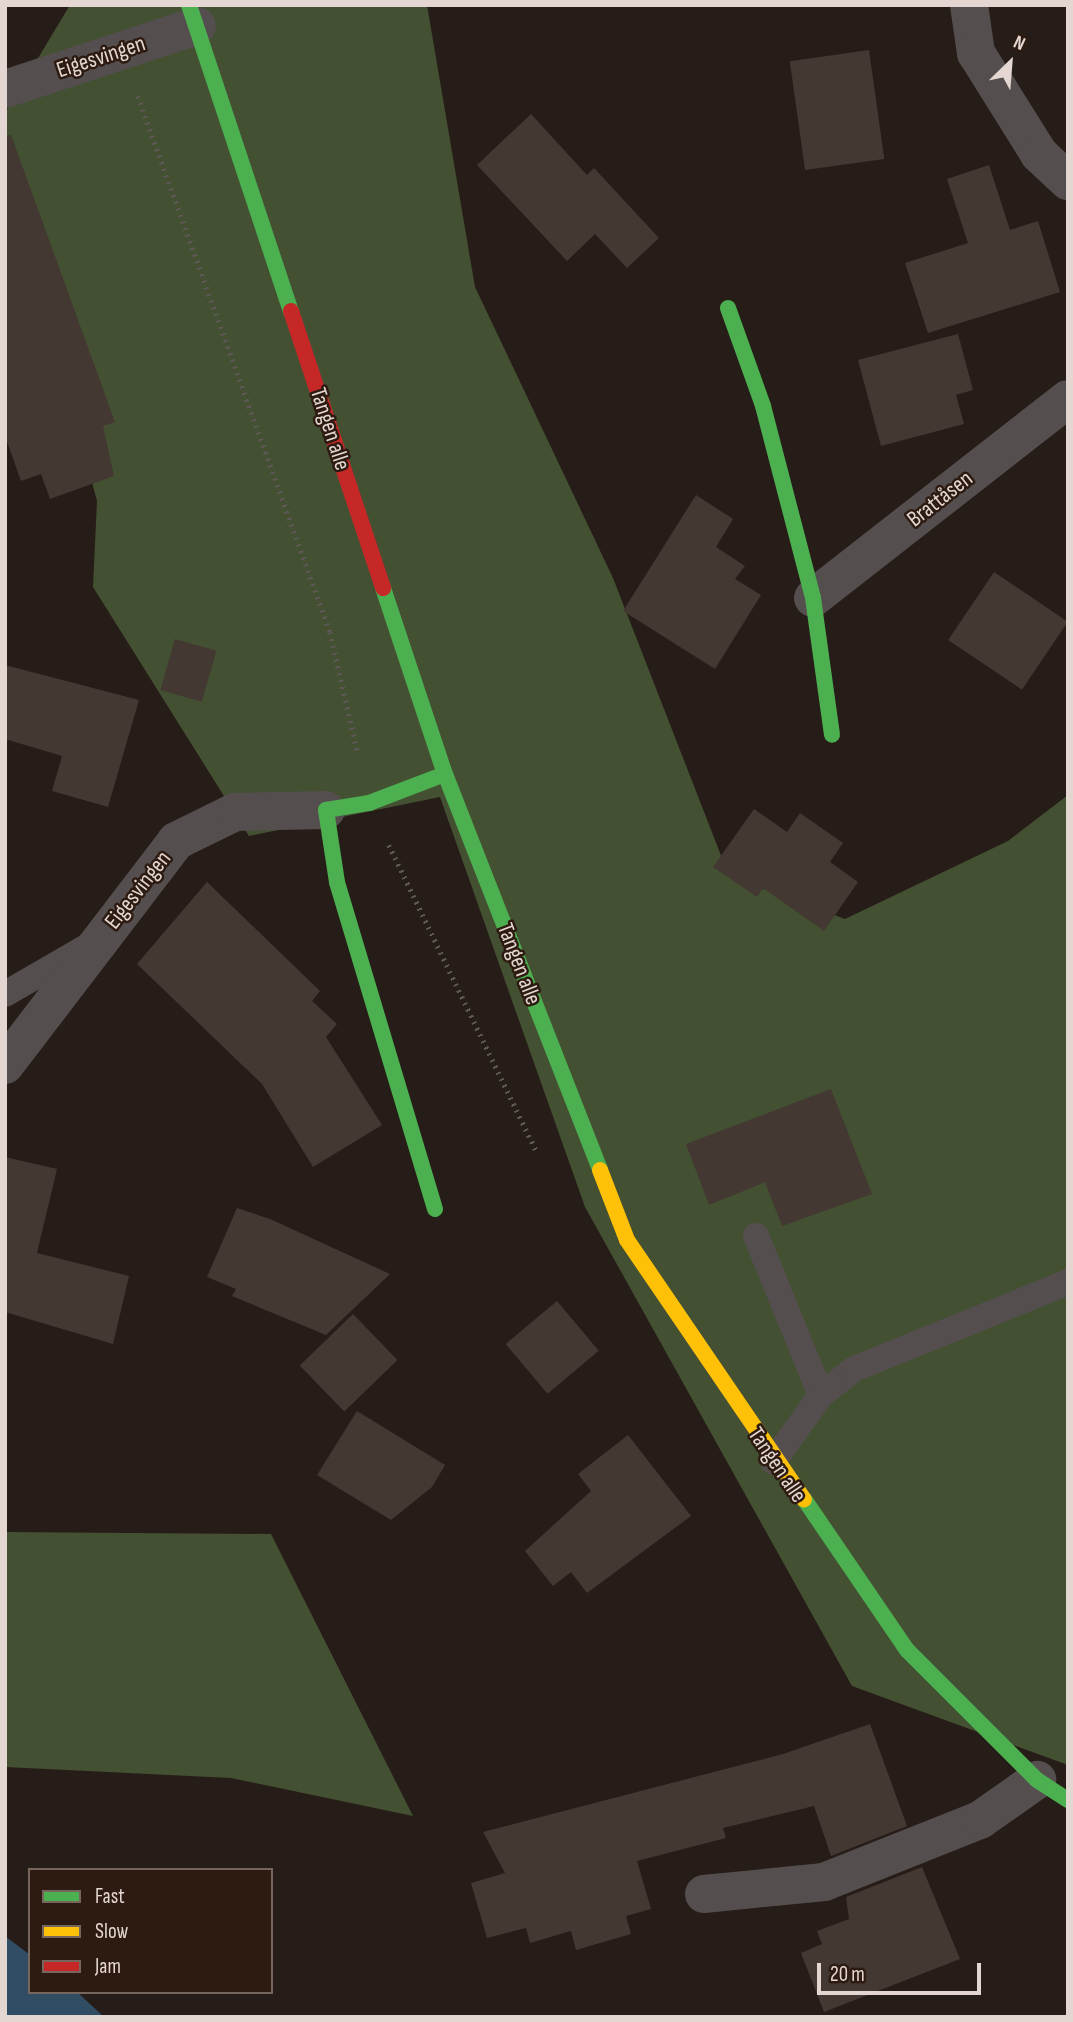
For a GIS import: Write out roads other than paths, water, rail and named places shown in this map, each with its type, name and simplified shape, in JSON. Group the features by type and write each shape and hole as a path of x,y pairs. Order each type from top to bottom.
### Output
{"main road":[{"name":"Tangen alle","path":"193,16 445,774 627,1240 773,1462 907,1650 1052,1790"},
{"path":"728,309 763,406 813,598 832,735"},
{"path":"435,1209 337,883 326,810 369,803 445,774"}],"street":[{"path":"969,5 976,53 1039,153 1068,181"},
{"name":"Eigesvingen","path":"5,89 122,50 193,16"},
{"name":"Brattåsen","path":"813,598 1068,399"},
{"name":"Eigesvingen","path":"5,1065 176,841 235,812 326,810"},
{"path":"704,1894 824,1882 1052,1790"}],"lane":[{"path":"5,994 101,937"},
{"path":"756,1236 821,1395"},
{"path":"773,1462 821,1395 876,1359 1068,1282"}],"water":[{"path":"5,1936 28,1953 28,1994 79,1994 104,2017 5,2017"}]}
